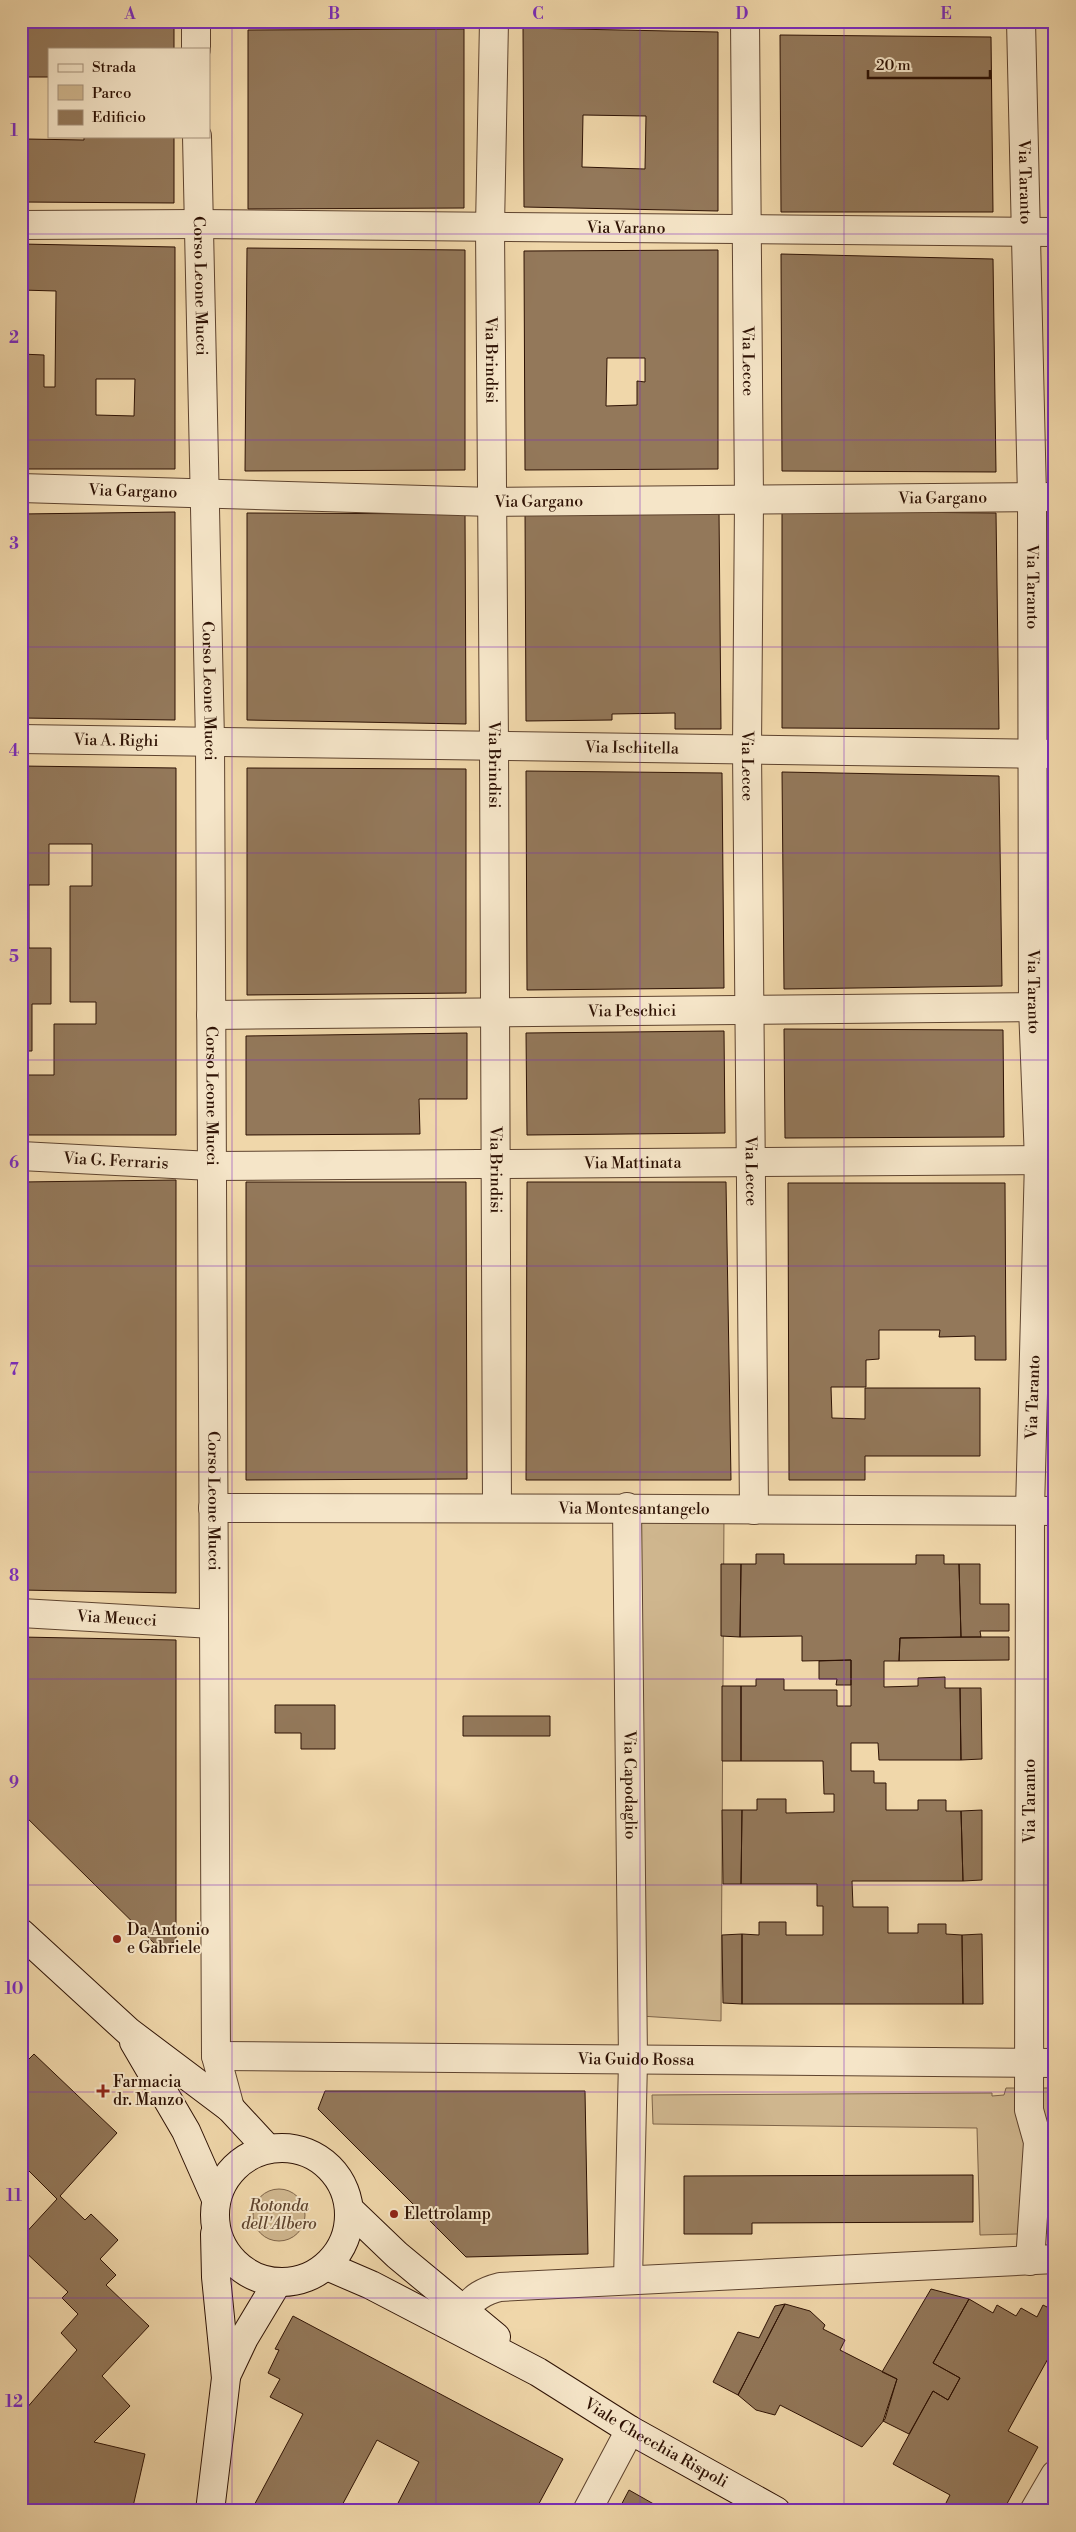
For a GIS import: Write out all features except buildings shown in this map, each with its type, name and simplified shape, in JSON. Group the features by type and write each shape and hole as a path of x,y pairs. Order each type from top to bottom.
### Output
{"street":[{"path":"196,21 196,48"},
{"name":"Via Brindisi","path":"494,21 490,227 497,1508"},
{"name":"Via Lecce","path":"744,21 749,500 747,749 751,1010 750,1162 754,1510"},
{"name":"Via Taranto","path":"1021,21 1027,232 1044,497 1044,1007 1047,1160 1042,1510 1043,2063 1029,2110 1038,2142 1042,2260"},
{"name":"Corso Leone Mucci","path":"197,138 197,224 206,493 210,741 216,2056 230,2108"},
{"name":"Via Varano","path":"21,225 197,224 1055,232"},
{"name":"Via Gargano","path":"21,488 492,502 1044,497"},
{"name":"Via A. Righi","path":"21,739 210,741"},
{"name":"Via Ischitella","path":"210,741 1044,754"},
{"name":"Via Peschici","path":"211,1015 1044,1007"},
{"name":"Via G. Ferraris","path":"21,1156 211,1166"},
{"name":"Via Mattinata","path":"211,1166 1047,1160"},
{"name":"Via Montesantangelo","path":"213,1508 627,1507 754,1510 1042,1510"},
{"name":"Via Capodaglio","path":"627,1507 633,2061 628,2280"},
{"name":"Via Meucci","path":"21,1613 213,1624"},
{"name":"Viale Checchia Rispoli","path":"21,1932 129,2032 230,2108 268,2149"},
{"name":"Viale Checchia Rispoli","path":"129,2032 186,2131 216,2199"},
{"name":"Via Guido Rossa","path":"216,2056 1043,2063"},
{"name":"Viale Checchia Rispoli","path":"291,2148 312,2155 331,2169 344,2188 350,2210 348,2231 340,2250 327,2266 312,2276 295,2282 277,2283 255,2278 237,2266 223,2249 215,2228 216,2199 223,2181 235,2167 250,2155 268,2149 291,2148"},
{"name":"Viale Checchia Rispoli","path":"350,2210 397,2255 538,2372"},
{"path":"210,2511 226,2378 216,2277 215,2228"},
{"path":"464,2311 472,2299 486,2291 500,2287 1042,2260"},
{"name":"Viale Checchia Rispoli","path":"327,2266 355,2277 538,2372 630,2430 776,2511"},
{"path":"226,2378 244,2338 277,2283"},
{"path":"587,2511 630,2430"},
{"path":"1034,2511 1055,2474"}],"green space":[{"path":"640,1513 724,1513 721,2021 640,2016"},
{"path":"1006,2088 1055,2088 1055,2233 980,2235 977,2128 653,2124 652,2095 992,2093 992,2096 1004,2095"},
{"name":"Rotonda dell'Albero","path":"279,2189 293,2193 301,2201 305,2215 301,2229 293,2237 279,2241 265,2237 257,2229 253,2215 257,2201 265,2193"}],"place":[{"name":"Da Antonio e Gabriele","path":"117,1939"},
{"name":"Farmacia dr. Manzo","path":"103,2091"},
{"name":"Elettrolamp","path":"394,2214"}]}
